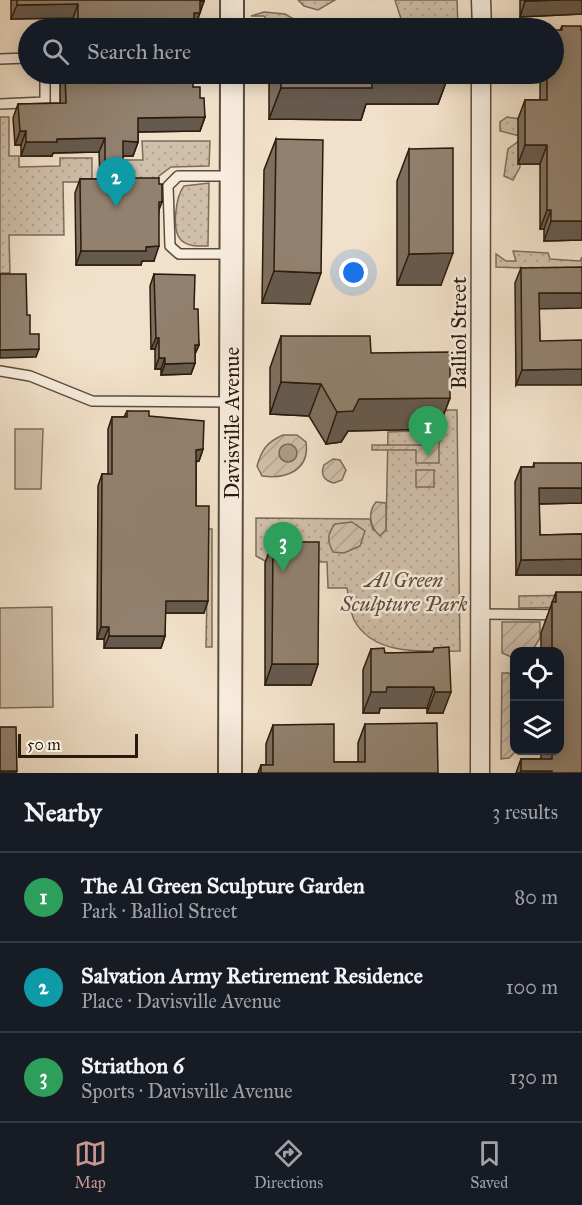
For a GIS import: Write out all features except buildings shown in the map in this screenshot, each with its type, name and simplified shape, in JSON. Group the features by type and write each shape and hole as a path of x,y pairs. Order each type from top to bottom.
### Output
{"street":[{"path":"232,0 232,18"},
{"path":"481,0 482,18"},
{"name":"Davisville Avenue","path":"230,773 232,84"},
{"name":"Balliol Street","path":"480,773 481,84"}],"lane":[{"path":"0,59 18,58"},
{"path":"0,104 45,102 45,84"},
{"path":"232,254 179,254 170,246 167,204 168,186 178,176 233,176"},
{"path":"0,371 30,376 92,401 232,402"},
{"path":"481,614 582,615"}],"green space":[{"path":"298,0 335,0 318,10 304,6"},
{"path":"395,0 457,0 458,18 401,18"},
{"path":"264,12 285,14 292,18 266,18 251,16"},
{"path":"0,117 9,117 9,156 19,156 19,167 60,166 60,158 92,158 92,182 63,182 64,235 9,235 10,273 0,273"},
{"path":"507,117 520,119 520,136 500,131 500,122"},
{"path":"142,141 210,141 209,166 171,167 159,176 157,187 122,187 121,160 143,160"},
{"path":"519,141 520,167 513,180 504,176 508,149"},
{"path":"209,183 208,246 187,244 178,235 175,221 181,191 184,186"},
{"path":"513,251 548,253 550,259 580,261 582,257 582,270 496,267 496,254 506,261 516,261"},
{"name":"Al Green Sculpture Park","path":"444,410 457,410 460,651 401,649 387,646 363,632 354,620 347,588 328,588 327,562 265,561 256,556 256,518 370,519 373,530 386,530 388,432 443,430"},
{"path":"15,429 43,429 41,489 15,489"},
{"path":"283,435 297,435 306,442 304,460 300,466 288,474 262,476 257,466 261,455 269,443"},
{"path":"431,439 439,439 439,463 416,463 416,450 372,450 372,445 430,445"},
{"path":"333,459 340,460 346,470 342,480 334,483 325,479 322,471 324,465"},
{"path":"416,470 434,470 434,487 416,487"},
{"path":"376,502 386,503 386,530 380,536 371,520 371,511"},
{"path":"352,522 365,531 360,546 344,553 333,552 329,538 332,528 335,524"},
{"path":"208,529 212,529 212,647 206,647"},
{"path":"582,595 582,607 519,608 519,596"},
{"path":"52,607 53,707 0,708 0,608"},
{"path":"502,622 540,622 540,638 534,647 510,647 510,656 502,653"},
{"path":"502,673 509,673 510,755 512,755 501,759"}],"shaded area":[{"path":"284,444 292,444 297,449 295,460 284,462 279,457 279,449"}],"place":[{"name":"Salvation Army Retirement Residence","path":"116,207"},
{"name":"The Al Green Sculpture Garden","path":"428,456"},
{"name":"Striathon 6","path":"283,572"}]}
